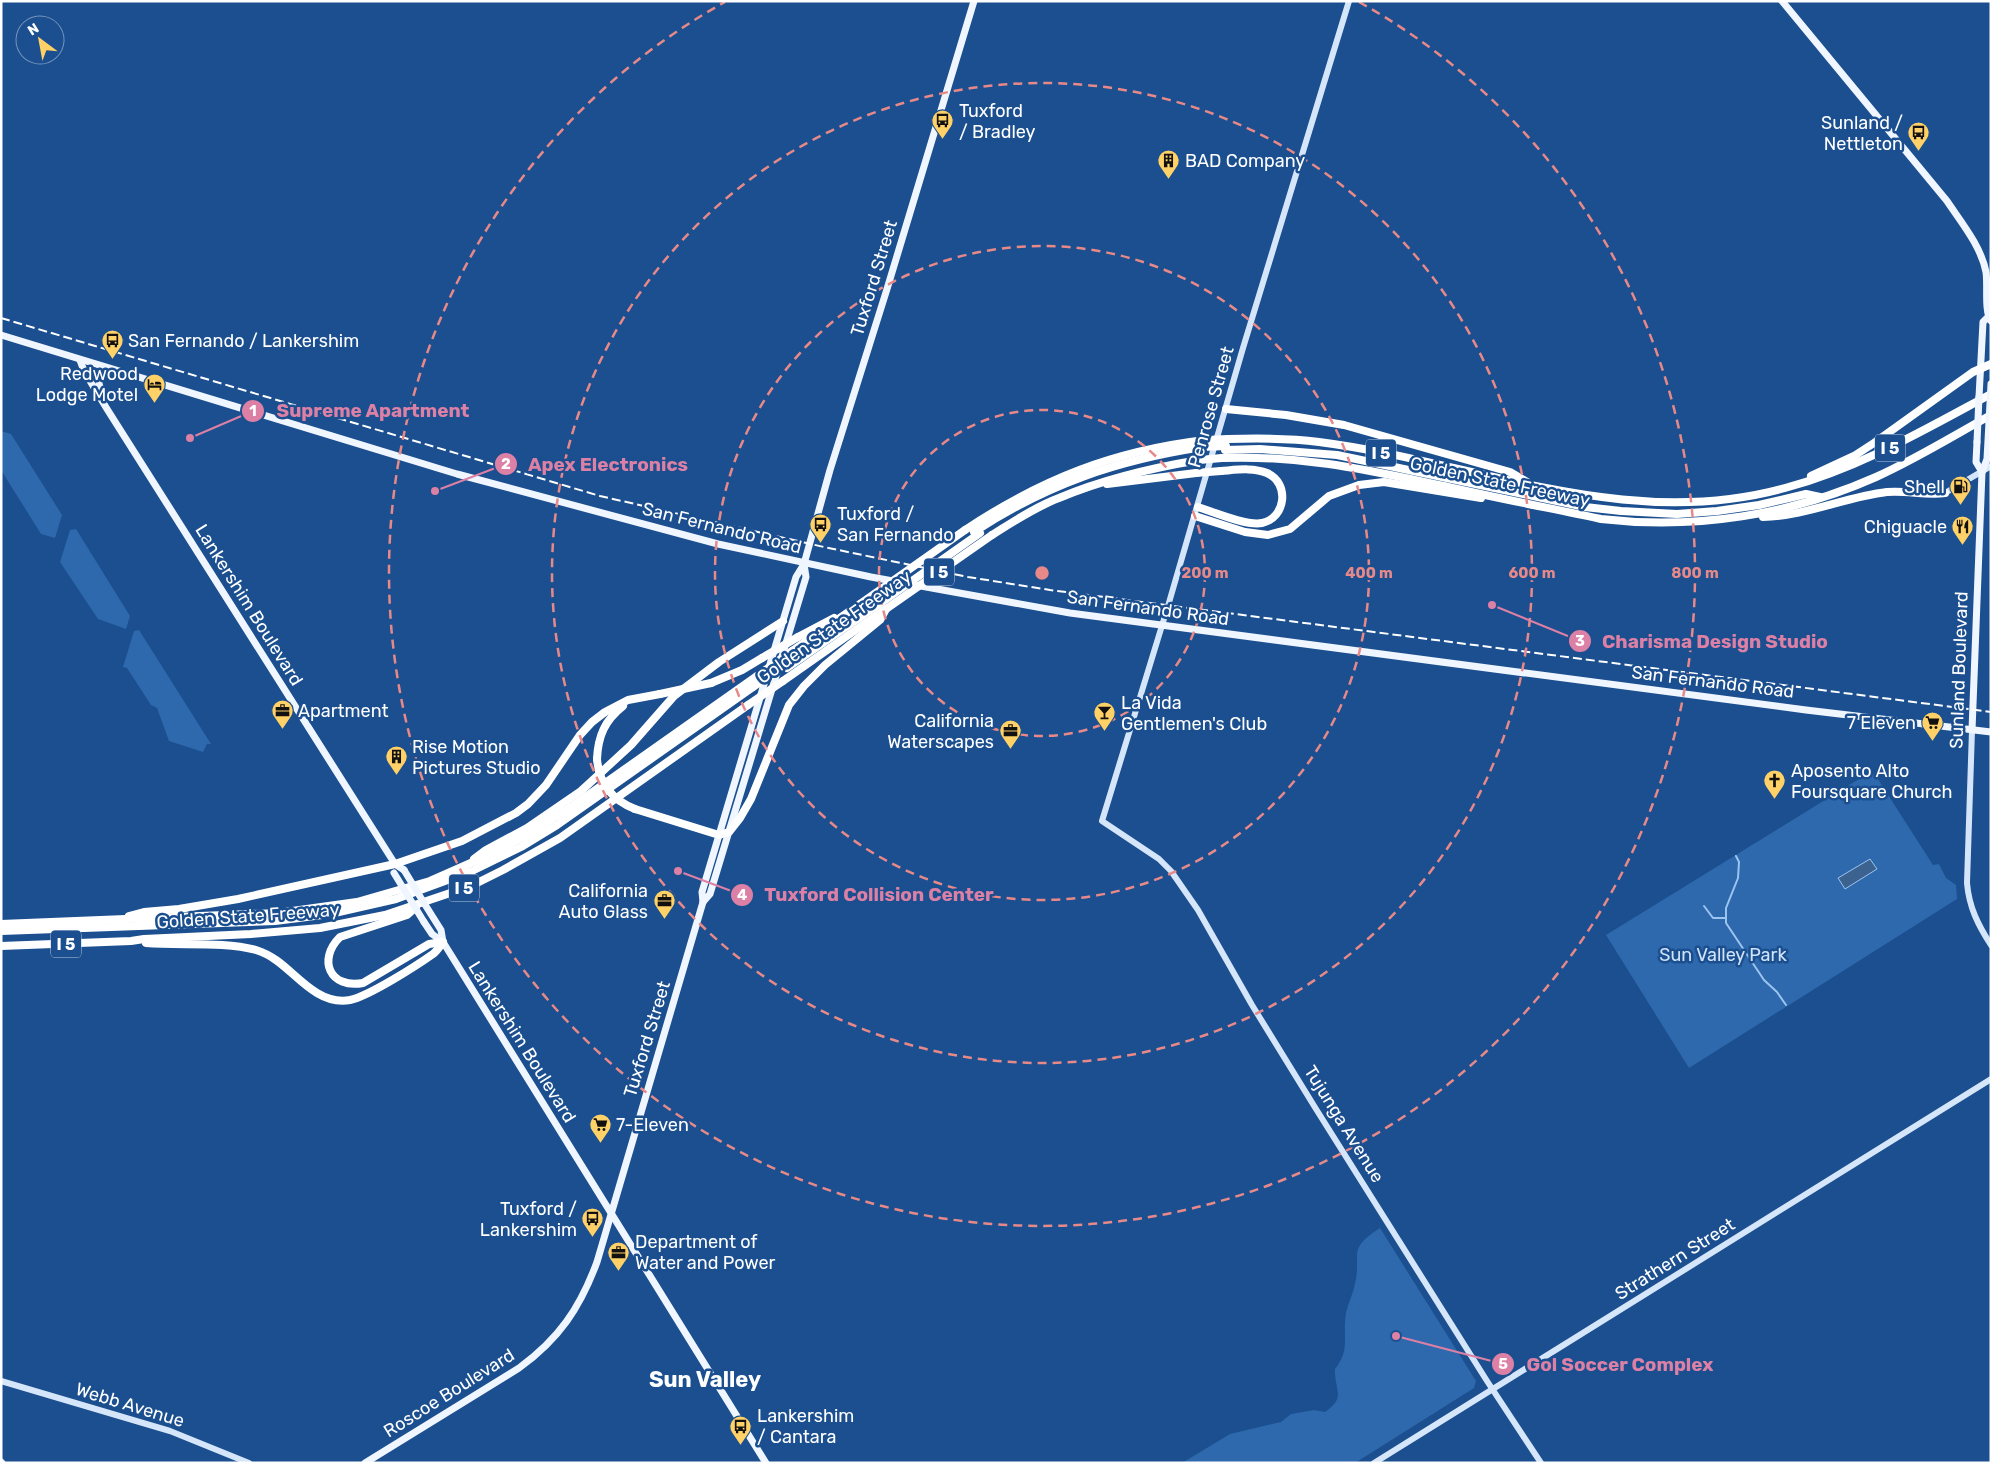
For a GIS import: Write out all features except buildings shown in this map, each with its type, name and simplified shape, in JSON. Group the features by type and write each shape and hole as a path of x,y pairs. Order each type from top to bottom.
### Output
{"highway":[{"path":"1,931 275,921 340,913 396,899 464,875 521,847 557,825 977,532 1018,510 1076,483 1112,470 1203,446 1271,445 1330,450 1593,504 1674,510 1716,507 1763,500 1780,489 1854,456 1874,444 1966,377 1991,364"},
{"name":"Golden State Freeway","path":"1,924 270,914 320,908 396,892 464,867 532,832 574,805 965,530 1012,500 1061,476 1131,454 1296,439 1348,446 1596,498 1649,503 1704,501 1736,498 1780,489 1830,474 1880,453 1991,394"},
{"path":"1226,409 1286,415 1344,425 1510,472 1532,486"},
{"name":"Golden State Freeway","path":"1,946 131,941 320,928 385,915 471,886 560,838 992,535 1037,508 1058,498 1130,474 1200,460 1222,458 1297,459 1351,466 1601,519 1627,522 1699,521 1744,517 1822,498 1897,466 1991,416"},
{"path":"1226,445 1337,455 1586,507 1621,511 1677,514 1759,505 1806,494 1822,498"},
{"path":"1095,485 1196,473 1250,470 1271,475 1282,489 1283,494 1280,509 1268,521 1254,523 1198,507"},
{"path":"1195,516 1245,532 1260,534 1276,533 1290,528 1329,496 1348,488 1384,482 1468,497 1508,500"},
{"path":"1744,517 1776,517 1888,492 1945,493"},
{"path":"660,694 631,702 608,720 599,737 597,759 600,776 608,790 620,802 635,809 719,835 729,832 751,799 788,705 825,665 880,620 886,609"},
{"path":"119,919 144,912 179,909 238,899 395,864 462,841 516,813 546,785 580,735 605,712 628,700 711,683 742,670 818,625 850,611"},
{"path":"464,867 486,850 527,828 581,791 626,751 674,696 719,662 783,621"},
{"path":"1,935 277,925 370,911 400,902 478,874 546,838 752,690"},
{"path":"419,905 407,915 340,937 334,943 328,958 328,966 332,974 345,983 363,982 429,944 443,942"},
{"path":"131,941 230,946 254,950 283,964 318,994 339,1001 361,997 372,991 434,953 443,942"}],"main road":[{"name":"Tuxford Street","path":"547,1346 568,1321 585,1292 597,1262 703,902 702,892 796,577 804,564 830,470 974,1"},
{"name":"Penrose Street","path":"1102,821 1349,1"},
{"name":"Sunland Boulevard","path":"1782,1 1947,201 1976,247 1986,270 1989,319 1982,322 1976,462 1982,472"},
{"name":"San Fernando Road","path":"1,335 456,474 718,544 804,564 984,599 1070,613 1806,710 1991,732"},
{"name":"Lankershim Boulevard","path":"80,360 84,371 107,409 395,864 404,870 441,930 443,942"},
{"path":"107,409 100,380 104,374 116,370"},
{"name":"Sunland Boulevard","path":"1991,384 1987,459 1982,472 1967,876 1969,900 1977,923 1991,945"},
{"path":"1945,493 1991,466"},
{"name":"Tuxford Street","path":"703,902 710,894 806,577 804,564"},
{"path":"738,771 742,776 739,788 741,793"},
{"name":"Tujunga Avenue","path":"1102,821 1159,859 1171,871 1198,910 1276,1044 1493,1390 1541,1463"},
{"name":"Lankershim Boulevard","path":"395,864 394,873 424,922 432,934 443,942 766,1463"},
{"name":"Strathern Street","path":"1374,1463 1991,1080"},
{"name":"Roscoe Boulevard","path":"364,1463 519,1368 547,1346"},
{"name":"Webb Avenue","path":"1,1381 170,1431 248,1463"}],"green space":[{"path":"1,431 11,434 62,515 55,538 41,534 1,470"},
{"path":"76,529 130,616 126,629 98,619 60,562 70,530"},
{"path":"139,630 211,744 207,744 203,752 169,741 157,708 151,705 127,668 123,667 134,631"},
{"name":"Sun Valley Park","path":"1867,774 1876,776 1933,865 1939,864 1946,878 1956,885 1957,899 1689,1068 1606,935"},
{"path":"1380,1228 1476,1381 1474,1388 1355,1463 1182,1463 1230,1434 1281,1422 1291,1414 1314,1410 1325,1412 1332,1407 1338,1397 1335,1369 1343,1355 1346,1313 1357,1274 1357,1253 1359,1247 1369,1235"}],"shaded area":[{"path":"1870,859 1877,869 1845,889 1838,878"}],"waterway":[{"path":"1736,856 1739,862 1738,878 1726,908 1726,923 1764,980 1777,992 1786,1005"},
{"path":"1704,906 1713,918 1725,918"}],"railway":[{"path":"1,318 600,496 824,547 968,577 1050,590 1991,712"}],"place":[{"name":"Tuxford / Bradley","path":"943,140"},
{"name":"Sunland / Nettleton","path":"1919,152"},
{"name":"BAD Company","path":"1169,180"},
{"name":"San Fernando / Lankershim","path":"112,360"},
{"name":"Redwood Lodge Motel","path":"154,403"},
{"name":"Supreme Apartment","path":"190,438"},
{"name":"Apex Electronics","path":"435,491"},
{"name":"Shell","path":"1961,506"},
{"name":"Tuxford / San Fernando","path":"821,543"},
{"name":"Chiguacle","path":"1963,546"},
{"name":"Charisma Design Studio","path":"1492,605"},
{"name":"Apartment","path":"282,730"},
{"name":"La Vida Gentlemen's Club","path":"1105,732"},
{"name":"7 Eleven","path":"1932,742"},
{"name":"California Waterscapes","path":"1010,750"},
{"name":"Rise Motion Pictures Studio","path":"396,776"},
{"name":"Aposento Alto Foursquare Church","path":"1775,800"},
{"name":"Tuxford Collision Center","path":"678,871"},
{"name":"California Auto Glass","path":"664,920"},
{"name":"7-Eleven","path":"600,1144"},
{"name":"Tuxford / Lankershim","path":"593,1238"},
{"name":"Department of Water and Power","path":"619,1271"},
{"name":"Gol Soccer Complex","path":"1396,1336"},
{"name":"Lankershim / Cantara","path":"741,1445"}],"district":[{"name":"Sun Valley","path":"705,1379"}]}
